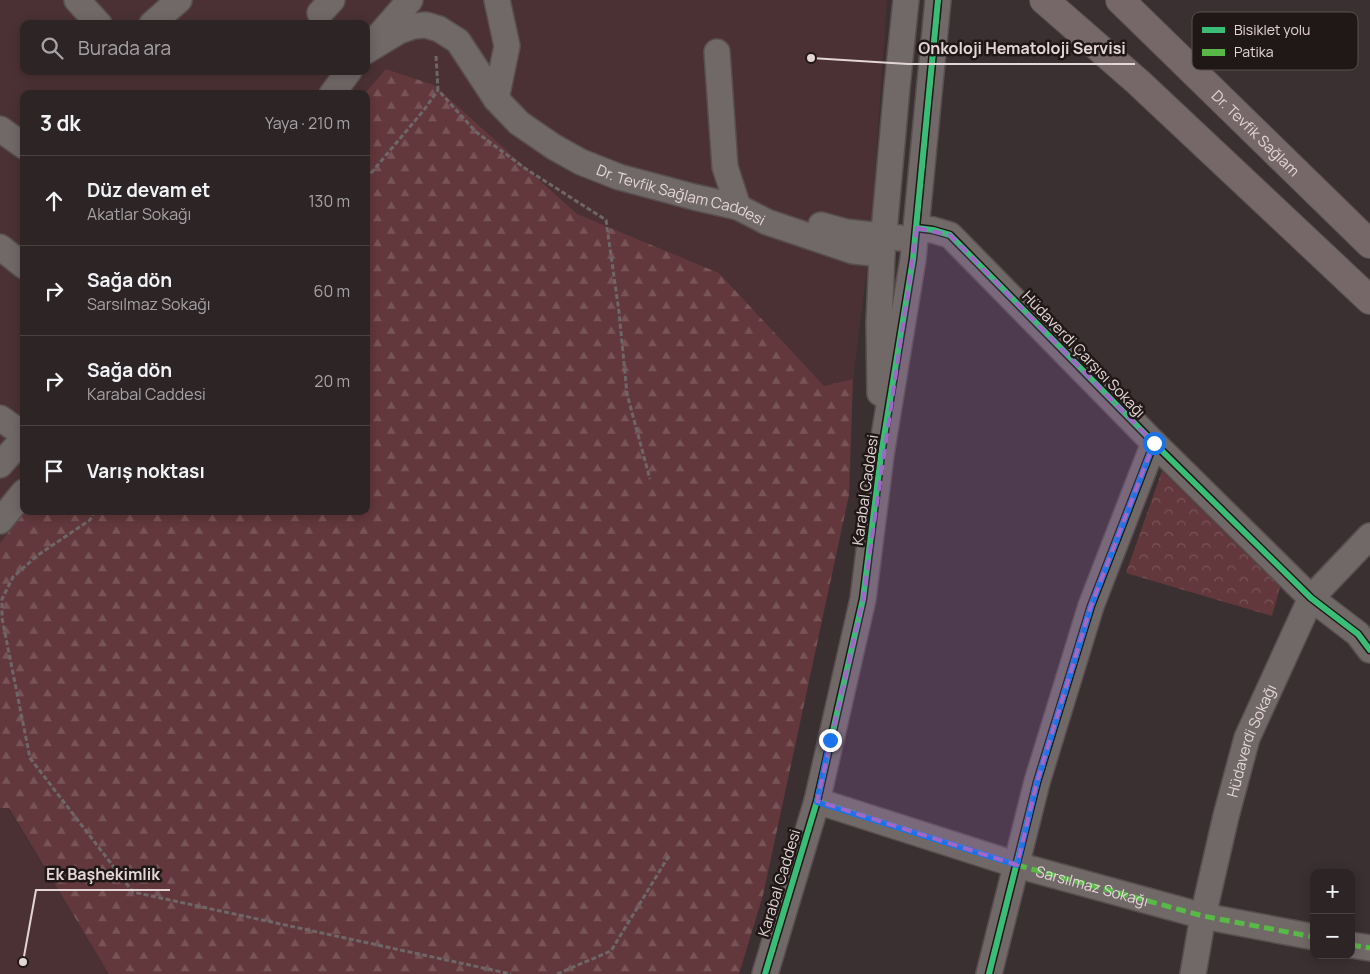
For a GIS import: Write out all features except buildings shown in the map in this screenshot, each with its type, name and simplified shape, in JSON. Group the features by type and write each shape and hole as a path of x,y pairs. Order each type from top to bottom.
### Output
{"main road":[{"path":"1044,0 1138,82 1370,300"},
{"name":"Dr. Tevfik Sağlam","path":"1120,0 1370,244"}],"street":[{"path":"77,0 95,20"},
{"path":"156,20 179,0"},
{"path":"370,45 410,0"},
{"path":"424,0 437,28"},
{"path":"496,99 507,46 497,0"},
{"name":"Karabal Caddesi","path":"881,455 879,323 883,245 906,0"},
{"name":"Karabal Caddesi","path":"765,974 817,802 863,599 881,455 916,234 938,0"},
{"path":"370,48 399,31 414,26 426,25 437,28"},
{"name":"Dr. Tevfik Sağlam Caddesi","path":"437,28 458,41 496,99 519,123 554,147 582,162 620,176 694,197 738,208 763,209 846,232 883,245"},
{"path":"717,52 726,167 738,208"},
{"path":"335,90 347,75"},
{"path":"0,129 20,143"},
{"name":"Hüdaverdi Çarşısı Sokağı","path":"883,245 933,230 950,235 1154,443 1311,598 1358,634 1370,650"},
{"path":"0,247 20,263"},
{"path":"0,418 20,433"},
{"path":"0,465 20,441"},
{"path":"988,974 1037,782 1091,606 1154,443"},
{"path":"0,521 20,497"},
{"name":"Hüdaverdi Sokağı","path":"1193,974 1203,916 1226,816 1247,738 1311,598 1370,536"},
{"name":"Sarsılmaz Sokağı","path":"817,802 1017,865 1203,916 1310,937"},
{"path":"1355,946 1370,948"}],"path":[{"path":"370,174 424,110 438,90 437,28"},
{"path":"438,90 476,132 526,169 606,220 620,312 627,394 650,479"},
{"path":"93,515 90,520 38,555 13,577 2,599 2,618 30,758 133,892 511,974"},
{"path":"557,974 612,951 670,854"}],"highlighted area":[{"path":"917,228 950,235 1154,443 1091,606 1037,782 1017,865 817,801 863,599"}],"shaded area":[{"path":"0,0 887,0 870,243 853,379 824,386 719,273 577,214 434,85 386,69 368,90 20,90 20,515 22,515 0,543"},
{"path":"0,808 8,808 109,974 0,974"}],"green space":[{"path":"386,69 434,85 577,214 719,273 824,386 853,379 849,495 763,895 739,974 109,974 9,808 0,808 0,543 22,515 370,515 370,90 368,90"},
{"path":"1162,471 1280,587 1272,616 1126,573"}],"marked path":[{"path":"817,801 1017,865 1203,916 1310,936"},
{"path":"1355,946 1370,948"}],"cycle path":[{"path":"765,974 817,801 863,599 881,455 913,259 938,0"},
{"path":"917,228 950,235 1154,443 1311,598 1358,634 1370,650"},
{"path":"989,974 1037,782 1091,606 1154,443"}],"place":[{"name":"Onkoloji Hematoloji Servisi","path":"811,58"},
{"name":"Ek Başhekimlik","path":"23,962"}],"route":[{"path":"830,740 817,802 1017,865 1037,782 1091,606 1154,443"}]}
